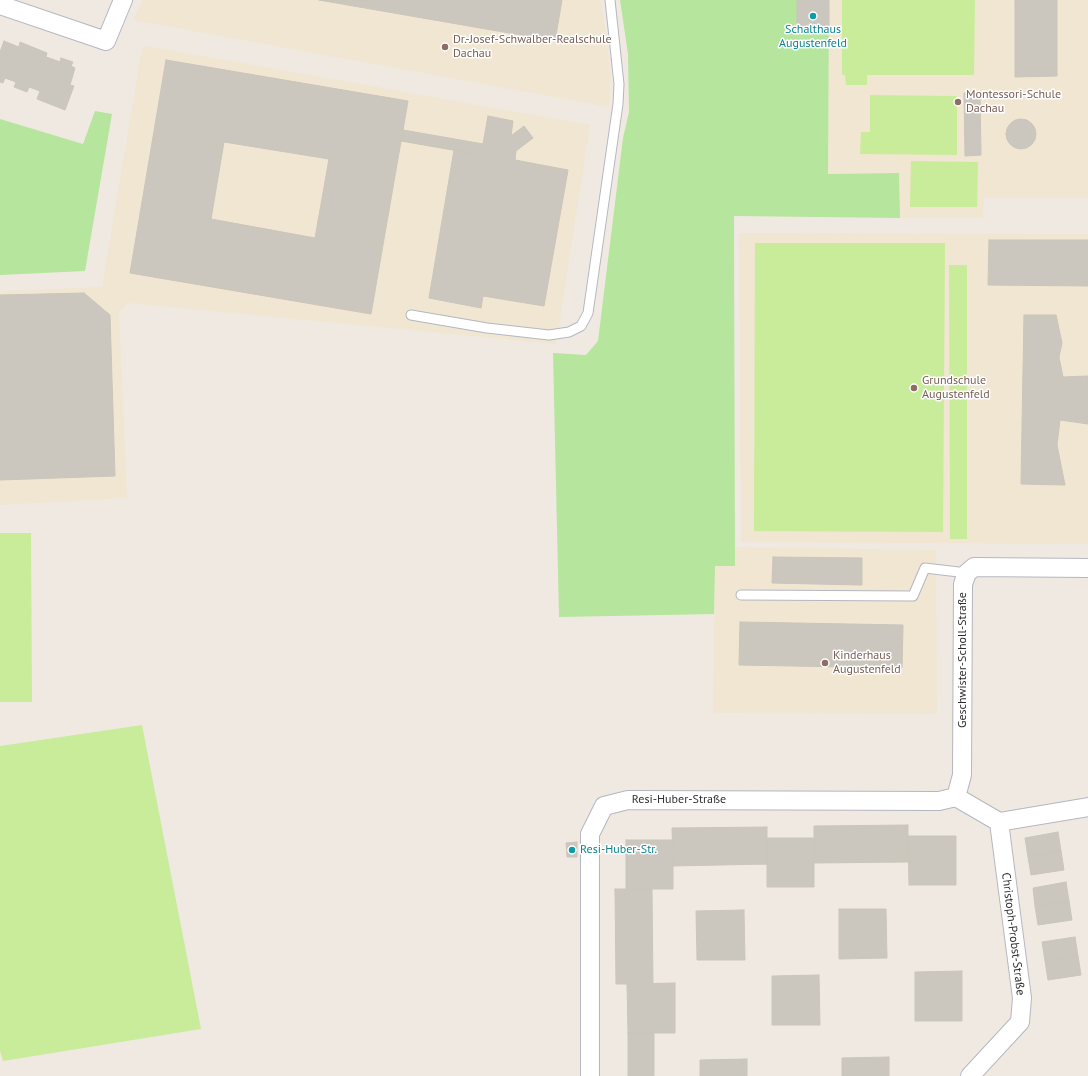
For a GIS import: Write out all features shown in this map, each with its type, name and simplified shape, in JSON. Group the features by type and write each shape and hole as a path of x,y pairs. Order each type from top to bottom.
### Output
{"street":[{"path":"0,4 106,41 123,0"},
{"path":"968,573 974,567 1088,568"},
{"name":"Geschwister-Scholl-Straße","path":"956,797 962,775 963,584 968,573"},
{"path":"956,797 999,822 1088,807"},
{"name":"Resi-Huber-Straße","path":"590,1076 590,834 604,806 628,800 939,801 956,797"},
{"name":"Christoph-Probst-Straße","path":"970,1076 1020,1022 1022,998 999,822"}],"lane":[{"path":"411,315 487,328 549,335 569,332 581,326 588,313 618,104 619,84 610,0"},
{"path":"741,595 913,596 925,568 968,573"}],"shaded area":[{"name":"Dr.-Josef-Schwalber-Realschule Dachau","path":"143,0 601,0 611,73 609,107 133,20"},
{"name":"Montessori-Schule Dachau","path":"829,0 1088,0 1088,198 984,198 983,218 900,218 899,173 828,174"},
{"path":"147,46 590,125 556,344 128,303 119,312 127,498 0,505 0,291 102,287 142,49"},
{"name":"Grundschule Augustenfeld","path":"739,233 1088,234 1088,544 741,542"},
{"name":"Kinderhaus Augustenfeld","path":"734,547 936,550 937,714 713,713 715,566 735,566"}],"green space":[{"path":"620,0 829,0 828,174 899,173 900,218 734,216 735,566 715,566 714,614 559,617 553,353 586,355 598,341 623,138 629,112 628,54"},
{"path":"842,0 975,0 974,75 867,75 867,85 846,85 845,75 842,75"},
{"path":"870,95 957,96 957,155 860,154 861,132 870,132"},
{"path":"95,111 112,114 85,271 0,275 0,119 83,144"},
{"path":"911,161 978,162 977,207 910,207"},
{"path":"755,243 945,243 943,532 754,531"},
{"path":"949,265 967,265 967,539 950,539"},
{"path":"0,533 31,533 32,702 0,702"},
{"path":"142,725 201,1029 3,1061 0,1051 0,746"}],"building":[{"path":"319,0 562,0 555,41"},
{"name":"Schalthaus Augustenfeld","path":"797,0 829,0 829,32 797,31"},
{"path":"1015,0 1057,0 1057,76 1015,77"},
{"path":"4,41 19,47 20,42 47,53 46,57 52,59 40,91 29,87 27,92 14,87 16,82 5,78 3,83 0,82 0,52"},
{"path":"61,58 73,62 71,66 75,68 70,85 74,86 65,110 37,99 52,59 60,62"},
{"path":"166,60 408,101 371,314 130,273","holes":["224,142 329,159 315,238 211,219"]},
{"path":"980,92 981,155 965,156 964,93"},
{"path":"488,116 513,121 511,136 524,126 533,138 516,151 515,160 568,170 544,306 483,296 481,308 429,298 454,150 481,155"},
{"path":"1021,119 1032,123 1036,134 1032,145 1021,149 1010,145 1006,134 1010,123"},
{"path":"403,130 483,144 481,155 401,141"},
{"path":"989,240 1088,240 1088,286 988,285"},
{"path":"84,293 110,315 115,476 0,480 0,295"},
{"path":"1024,315 1056,315 1062,343 1059,357 1063,377 1088,376 1088,424 1060,420 1057,445 1065,485 1021,484"},
{"path":"773,557 862,558 862,585 772,583"},
{"path":"740,622 903,625 902,668 739,665"},
{"path":"908,825 908,862 814,863 814,826"},
{"path":"767,827 767,864 673,866 672,828"},
{"path":"1058,832 1061,851 1028,857 1025,838"},
{"path":"908,836 956,836 956,885 909,885"},
{"path":"767,838 814,838 814,887 767,887"},
{"path":"626,840 673,840 673,889 626,889"},
{"name":"Resi-Huber-Str.","path":"577,842 577,857 567,857 566,843"},
{"path":"1061,851 1064,870 1031,875 1028,857"},
{"path":"1066,882 1069,901 1035,906 1033,888"},
{"path":"615,889 652,889 653,984 616,984"},
{"path":"1069,901 1072,920 1038,925 1035,906"},
{"path":"839,909 886,909 887,958 839,959"},
{"path":"744,910 745,960 697,960 696,911"},
{"path":"1075,937 1078,956 1045,961 1042,942"},
{"path":"1078,956 1081,975 1048,980 1045,961"},
{"path":"962,971 962,1021 915,1021 915,972"},
{"path":"819,975 820,1025 772,1025 772,976"},
{"path":"675,983 675,1033 628,1033 627,984"},
{"path":"628,1033 654,1033 654,1076 628,1076"},
{"path":"889,1057 889,1076 842,1076 842,1058"},
{"path":"747,1059 747,1076 700,1076 700,1060"}],"place":[{"name":"Schalthaus Augustenfeld","path":"813,16"},
{"name":"Dr.-Josef-Schwalber-Realschule Dachau","path":"445,47"},
{"name":"Montessori-Schule Dachau","path":"958,102"},
{"name":"Grundschule Augustenfeld","path":"914,388"},
{"name":"Kinderhaus Augustenfeld","path":"825,663"},
{"name":"Resi-Huber-Str.","path":"572,850"}]}
